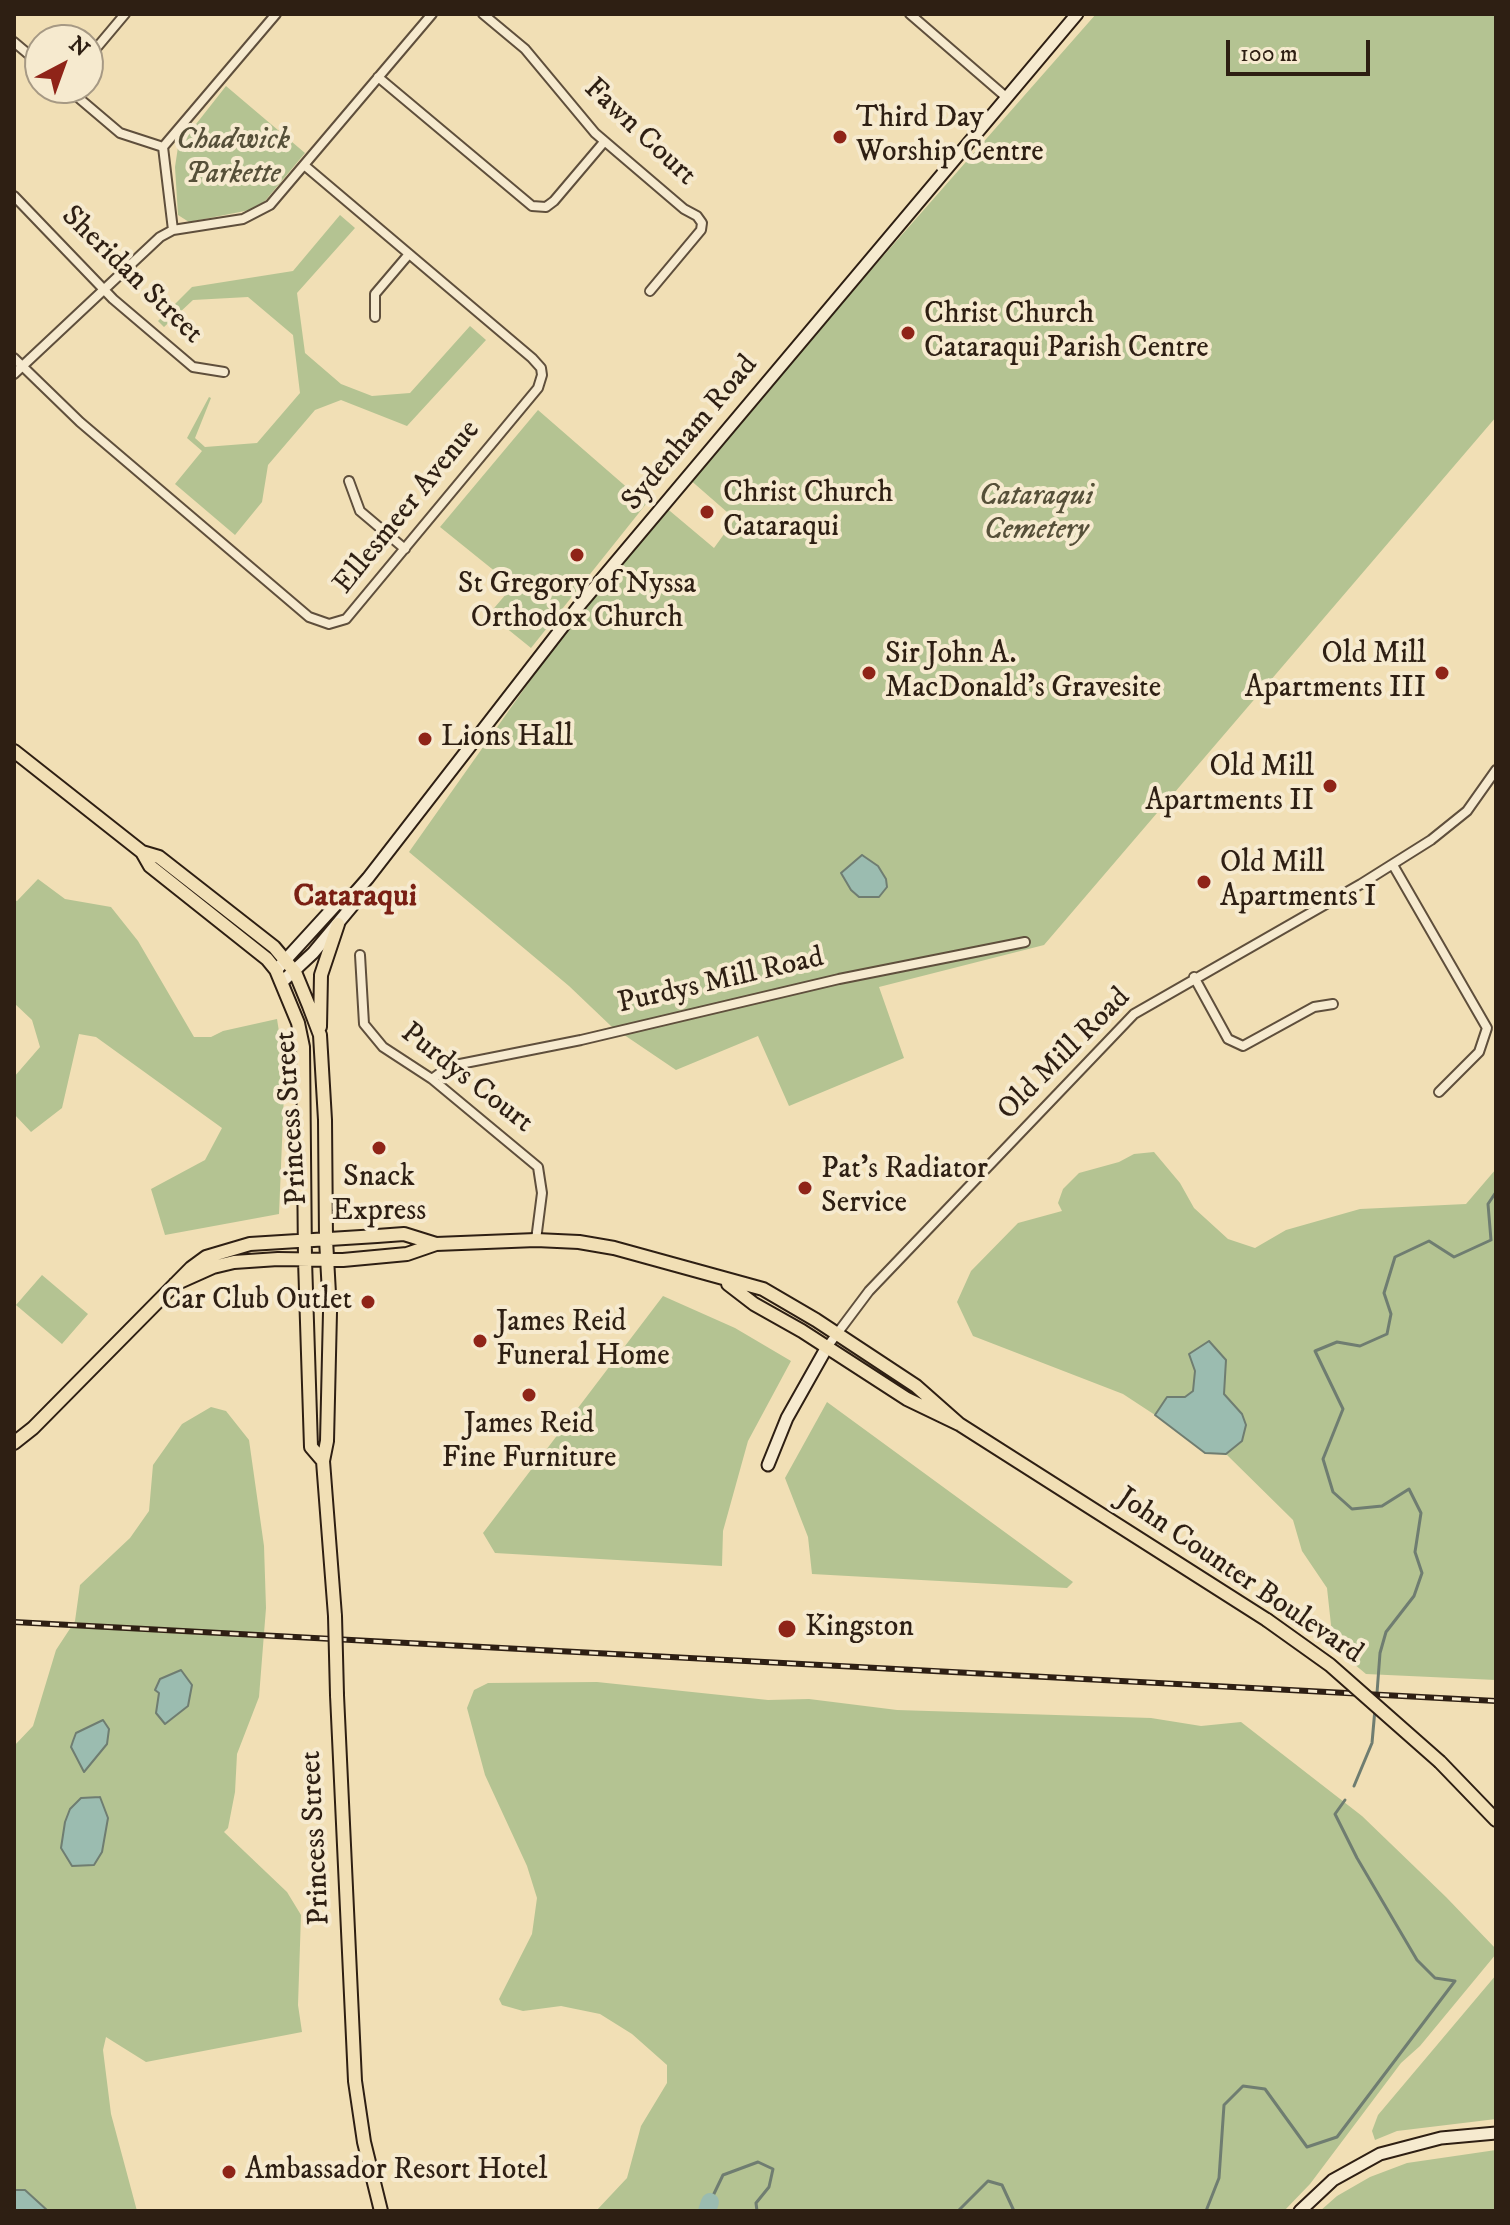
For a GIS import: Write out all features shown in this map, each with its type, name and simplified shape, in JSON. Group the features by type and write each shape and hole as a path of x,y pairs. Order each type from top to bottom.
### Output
{"main road":[{"name":"Sydenham Road","path":"282,982 295,972 353,905 354,894 578,607 1077,14"},
{"name":"Princess Street","path":"14,751 142,852 159,857 248,925 286,960 295,972 320,1035 330,1312 327,1441 323,1461 335,1616 355,2081 364,2142 381,2211"},
{"name":"Princess Street","path":"142,852 150,866 267,959 282,982 298,1023 303,1047 311,1447 323,1461"},
{"name":"Sydenham Road","path":"276,970 343,897 354,894"},
{"path":"320,1035 321,975 338,924"},
{"name":"John Counter Boulevard","path":"14,1443 33,1428 199,1261 218,1252 250,1244 404,1234 436,1244"},
{"name":"John Counter Boulevard","path":"175,1284 196,1273 234,1262 407,1254 436,1244 536,1240 614,1248 763,1289 837,1333 916,1386 959,1424"},
{"name":"John Counter Boulevard","path":"722,1279 754,1304 907,1399 959,1424 1267,1620 1330,1665 1440,1762 1496,1823"},
{"path":"768,1465 787,1418 827,1347"},
{"path":"1300,2211 1333,2180 1380,2154 1428,2140 1496,2133"}],"street":[{"path":"104,39 125,14"},
{"path":"173,230 163,147 276,14"},
{"path":"14,374 154,242 173,230 243,219 270,205 432,14"},
{"name":"Fawn Court","path":"483,14 525,49 604,142 702,223 701,230 650,291"},
{"path":"910,14 1006,97"},
{"path":"378,77 532,206 546,207 554,201 604,142"},
{"path":"86,104 120,133 163,147"},
{"name":"Ellesmeer Avenue","path":"14,358 80,422 316,621 335,623 351,616 538,388 542,375 541,368 532,358 304,165"},
{"name":"Sheridan Street","path":"14,196 104,290 193,367 224,372"},
{"path":"375,317 375,294 409,254"},
{"path":"349,481 360,511 405,549"},
{"name":"Old Mill Road","path":"827,1347 869,1291 1126,1020 1194,977 1393,865 1458,820 1496,770"},
{"path":"1393,865 1487,1028 1479,1052 1439,1092"},
{"name":"Purdys Mill Road","path":"432,1079 448,1067 460,1064 594,1037 839,979 1025,942"},
{"name":"Purdys Court","path":"360,955 364,1024 383,1047 432,1079 538,1167 542,1193 536,1240"},
{"path":"1194,977 1228,1039 1243,1046 1314,1007 1333,1004"}],"green space":[{"name":"Cataraqui Cemetery","path":"1096,14 1496,14 1496,417 1044,945 879,987 904,1058 789,1106 758,1036 676,1070 611,1026 569,986 409,852 577,614 664,506 714,548 735,519 688,478"},
{"name":"Chadwick Parkette","path":"226,86 305,153 265,201 250,210 189,222 178,215 175,167 178,147"},
{"path":"340,215 355,228 297,293 305,353 341,384 372,396 410,393 470,326 486,340 407,426 341,400 315,410 268,465 262,502 235,535 175,484 202,451 187,438 209,397 195,438 205,447 257,443 300,393 293,335 248,297 193,300 164,327 158,321 192,287 293,271"},
{"path":"538,410 646,504 531,648 489,614 507,593 507,581 440,527"},
{"path":"38,879 65,899 111,907 138,941 194,1037 211,1037 223,1031 277,1019 285,1070 279,1214 165,1235 151,1189 205,1160 222,1128 96,1037 79,1034 62,1108 31,1132 14,1114 14,1077 40,1047 32,1020 14,1003 14,900 17,901"},
{"path":"1154,1152 1180,1183 1194,1208 1228,1239 1255,1248 1286,1230 1360,1209 1466,1204 1496,1169 1496,1680 1366,1674 1329,1643 1332,1634 1327,1588 1302,1551 1293,1520 1226,1454 1242,1441 1242,1414 1224,1394 1226,1360 1195,1371 1193,1391 1185,1398 1167,1398 1155,1415 1123,1394 973,1336 957,1302 971,1271 1018,1223 1062,1211 1058,1203 1063,1189 1079,1173 1119,1162 1134,1154"},
{"path":"42,1275 88,1314 62,1344 16,1305"},
{"path":"663,1296 735,1328 791,1361 748,1441 723,1531 722,1566 495,1553 483,1533"},
{"path":"827,1402 1073,1582 1067,1588 812,1574 808,1537 785,1478"},
{"path":"211,1407 226,1411 249,1440 264,1546 266,1608 259,1697 237,1754 235,1792 228,1828 224,1832 287,1892 301,1915 298,2005 302,2032 146,2062 106,2037 103,2050 111,2114 137,2211 48,2211 25,2191 14,2190 14,1746 33,1726 56,1650 75,1621 80,1585 130,1538 149,1511 153,1465 182,1424"},
{"path":"597,1682 768,1700 809,1699 897,1710 1151,1718 1201,1726 1241,1722 1362,1816 1446,1897 1496,1949 1496,1954 1420,2046 1401,2063 1310,2184 1284,2211 596,2211 627,2178 641,2126 667,2083 667,2065 632,2034 600,2014 561,2006 523,2011 502,2005 499,1999 532,1934 537,1898 527,1866 485,1775 467,1708 474,1690 488,1683"},
{"path":"1496,1975 1496,2119 1397,2131 1375,2140 1372,2131 1378,2115"},
{"path":"1496,2150 1496,2211 1320,2211 1337,2196 1370,2177 1407,2163"}],"water":[{"path":"862,855 878,866 886,879 887,887 879,897 859,897 841,873"},
{"path":"1209,1341 1226,1360 1224,1394 1242,1414 1246,1425 1242,1441 1226,1454 1205,1453 1155,1415 1167,1397 1185,1397 1193,1391 1195,1371 1189,1354"},
{"path":"181,1670 192,1685 188,1706 165,1724 156,1713 159,1693 155,1690 160,1679"},
{"path":"103,1720 109,1729 107,1744 84,1772 71,1747 73,1741 76,1733"},
{"path":"100,1797 108,1818 102,1852 94,1865 72,1866 61,1848 70,1809 81,1798"},
{"path":"14,2190 25,2190 48,2211 14,2211"}],"waterway":[{"path":"1377,1693 1380,1653 1386,1632 1414,1596 1422,1573 1415,1552 1421,1513 1409,1489 1382,1506 1352,1509 1333,1492 1323,1459 1343,1409 1315,1351 1337,1342 1360,1346 1387,1334 1391,1314 1384,1293 1395,1257 1429,1241 1454,1257 1491,1240 1488,1204 1496,1192"},
{"path":"1354,1786 1372,1743 1375,1709"},
{"path":"1345,1800 1335,1814 1417,1960 1435,1978 1455,1981"},
{"path":"1206,2211 1219,2178 1224,2105 1243,2086 1265,2089 1307,2147 1337,2137 1455,1981"},
{"path":"710,2202 723,2175 758,2162 773,2169 769,2187 756,2203 757,2211"},
{"path":"958,2211 988,2181 1002,2185 1014,2211"},
{"path":"707,2211 710,2202"}],"railway":[{"path":"14,1622 1496,1701"}],"place":[{"name":"Third Day Worship Centre","path":"840,137"},
{"name":"Christ Church Cataraqui Parish Centre","path":"908,333"},
{"name":"Christ Church Cataraqui","path":"707,512"},
{"name":"St Gregory of Nyssa Orthodox Church","path":"577,555"},
{"name":"Sir John A. MacDonald's Gravesite","path":"869,673"},
{"name":"Old Mill Apartments III","path":"1442,673"},
{"name":"Lions Hall","path":"425,739"},
{"name":"Old Mill Apartments II","path":"1330,786"},
{"name":"Old Mill Apartments I","path":"1204,882"},
{"name":"Snack Express","path":"379,1148"},
{"name":"Pat's Radiator Service","path":"805,1188"},
{"name":"Car Club Outlet","path":"368,1302"},
{"name":"James Reid Funeral Home","path":"480,1341"},
{"name":"James Reid Fine Furniture","path":"529,1395"},
{"name":"Kingston","path":"787,1629"},
{"name":"Ambassador Resort Hotel","path":"229,2172"}],"district":[{"name":"Cataraqui","path":"355,898"}]}
